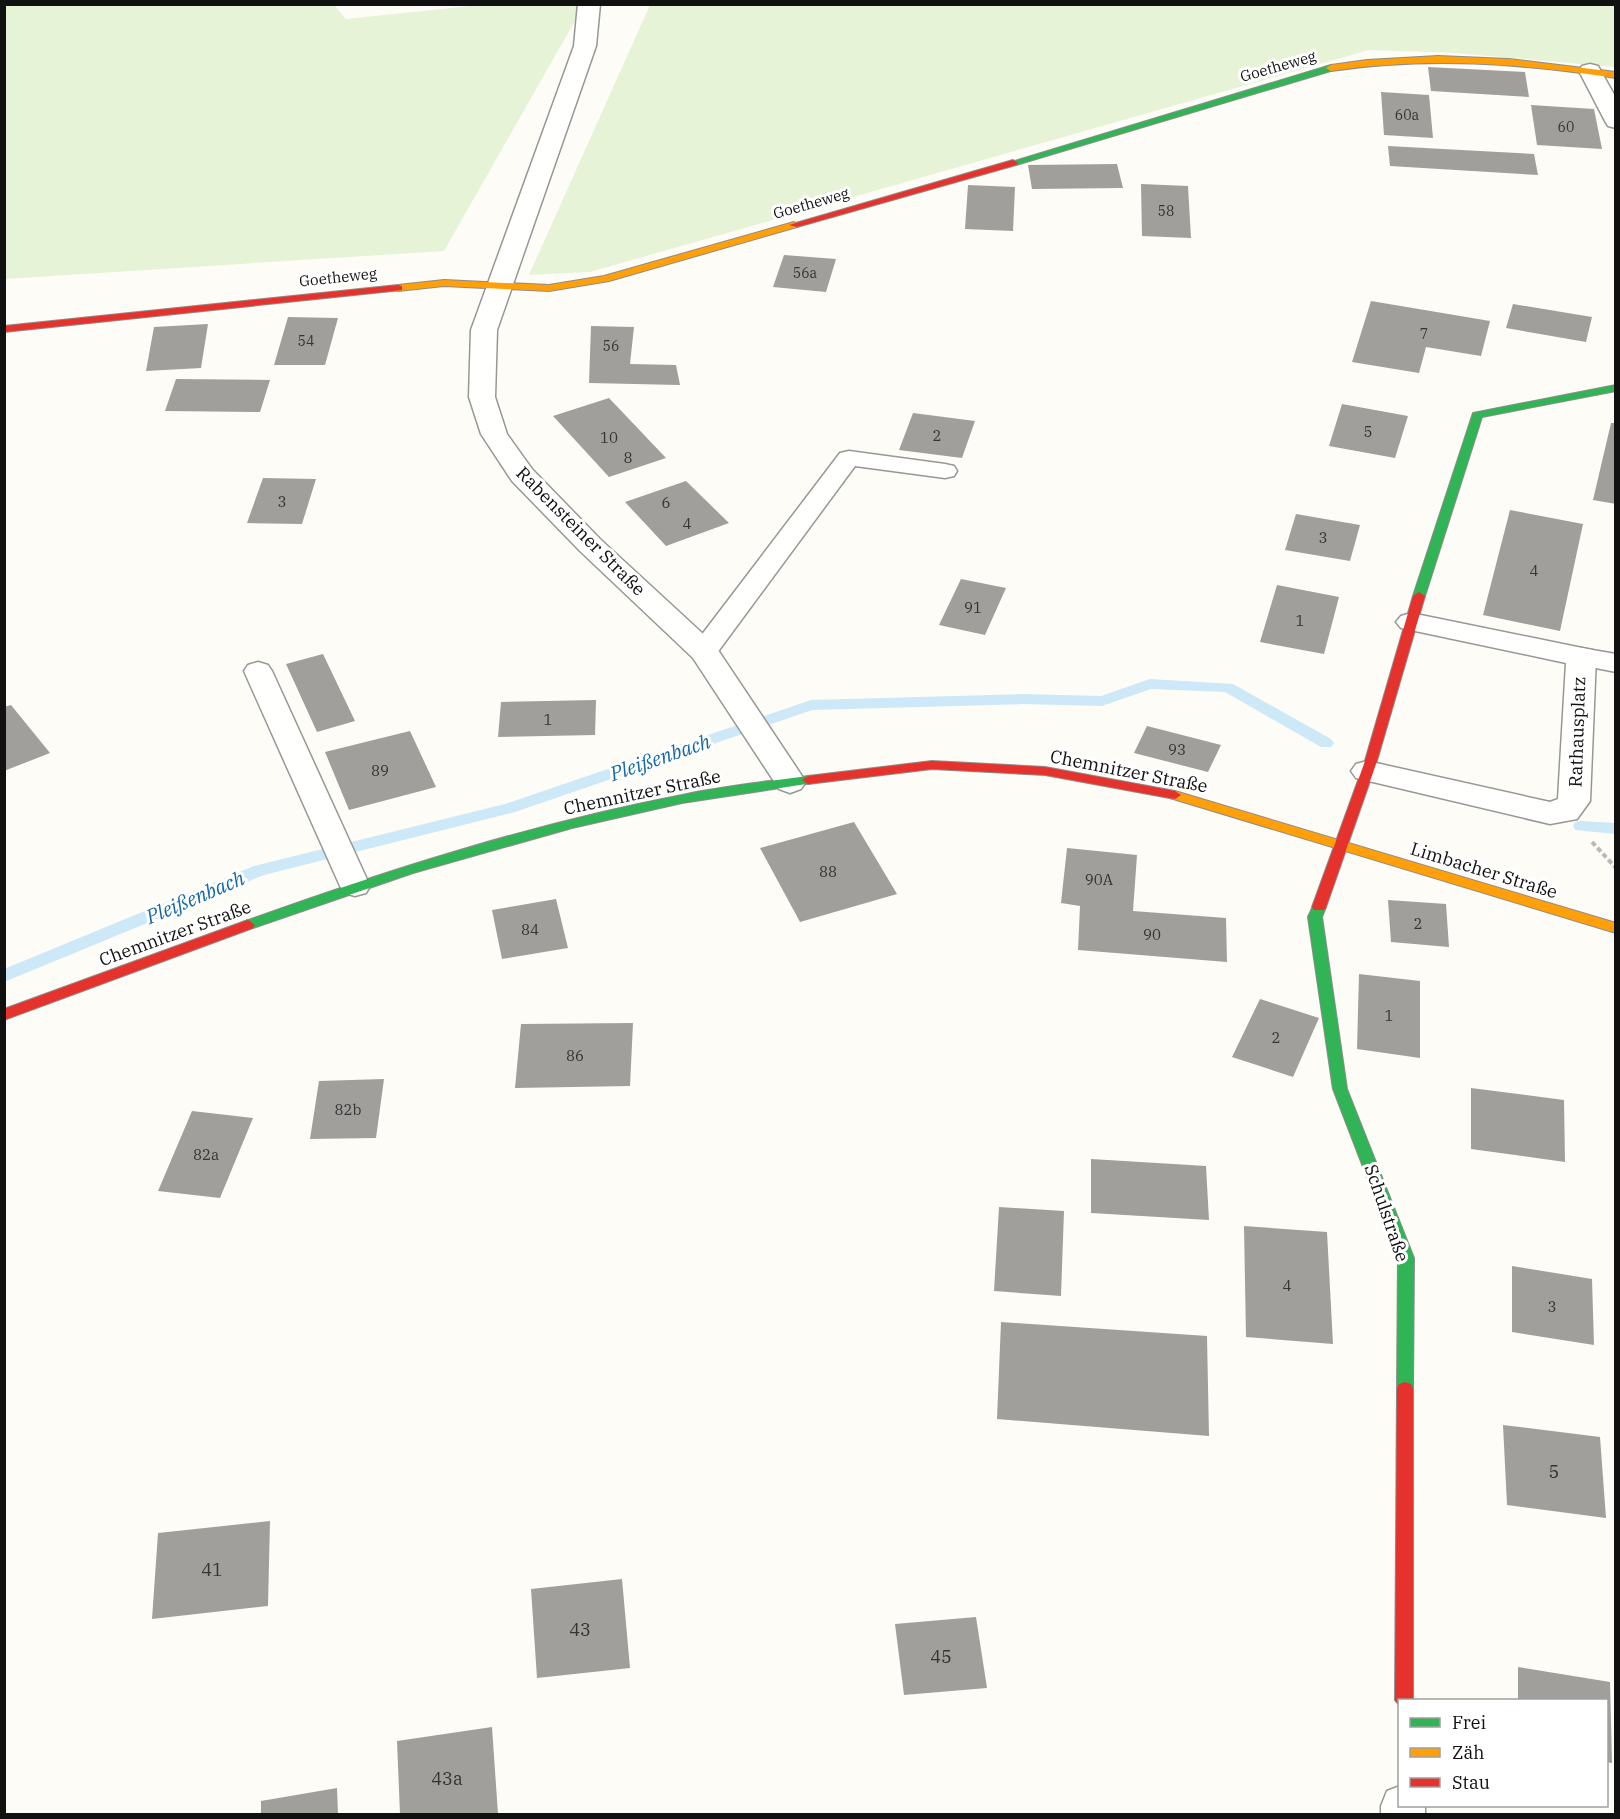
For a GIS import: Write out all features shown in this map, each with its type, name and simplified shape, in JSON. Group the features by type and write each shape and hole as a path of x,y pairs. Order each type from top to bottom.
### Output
{"street":[{"name":"Rabensteiner Straße","path":"589,4 585,46 484,330 482,397 494,434 522,475 590,545 704,651 790,782"},
{"name":"Goetheweg","path":"4,329 444,283 549,288 605,279 1040,155 1322,70 1357,62 1398,59 1485,60 1616,75"},
{"path":"1590,71 1616,121"},
{"path":"1342,846 1477,415 1615,386"},
{"name":"Rathausplatz","path":"1367,771 1550,813 1566,811 1574,801 1581,657 1411,622"},
{"name":"Chemnitzer Straße","path":"4,1015 351,876 486,847 605,816 683,799 790,782 932,765 1045,771 1181,796 1342,846"},
{"name":"Limbacher Straße","path":"1342,846 1616,928"},
{"name":"Schulstraße","path":"1342,846 1315,917 1340,1089 1406,1258 1404,1699"}],"lane":[{"path":"704,651 849,458 945,471"},
{"path":"1581,657 1616,663"},
{"path":"258,671 351,876"}],"green space":[{"path":"333,4 346,19 480,5 584,5 444,251 5,279 5,5"},
{"path":"650,5 1615,5 1615,67 1455,53 1369,50 590,272 529,275"}],"building":[{"path":"1428,67 1525,72 1529,97 1431,91"},
{"path":"1381,92 1429,95 1433,138 1384,135"},
{"path":"1531,105 1594,109 1602,149 1537,145"},
{"path":"1388,146 1534,154 1538,175 1390,166"},
{"path":"1117,164 1123,188 1032,189 1028,165"},
{"path":"1141,184 1188,186 1191,238 1142,236"},
{"path":"968,185 1015,187 1013,231 965,229"},
{"path":"784,255 836,259 826,292 773,287"},
{"path":"1371,301 1490,321 1481,356 1426,347 1419,373 1352,362"},
{"path":"1513,304 1592,317 1586,342 1506,328"},
{"path":"288,317 338,318 325,365 274,365"},
{"path":"208,324 201,368 146,371 154,327"},
{"path":"591,326 634,327 630,364 676,365 680,385 589,383"},
{"path":"176,379 270,380 260,412 165,411"},
{"path":"609,398 666,458 609,477 553,416"},
{"path":"1342,404 1408,416 1395,458 1329,446"},
{"path":"913,413 975,421 962,458 899,450"},
{"path":"1611,423 1616,423 1616,504 1593,500"},
{"path":"263,478 316,479 302,524 247,523"},
{"path":"686,481 729,523 666,546 625,502"},
{"path":"1510,510 1583,524 1560,631 1483,615"},
{"path":"1296,514 1360,525 1350,561 1285,550"},
{"path":"961,579 1006,588 985,635 939,625"},
{"path":"1277,585 1339,597 1324,654 1260,642"},
{"path":"323,654 355,721 317,732 286,664"},
{"path":"596,700 595,735 498,737 501,702"},
{"path":"11,705 50,753 4,771 4,707"},
{"path":"1147,726 1221,745 1208,772 1134,753"},
{"path":"410,731 436,787 349,810 325,752"},
{"path":"854,822 897,894 800,922 760,848"},
{"path":"1067,848 1137,855 1133,911 1226,918 1227,962 1078,950 1080,906 1061,903"},
{"path":"556,899 568,948 502,959 492,910"},
{"path":"1388,900 1446,904 1449,947 1391,942"},
{"path":"1359,974 1420,981 1420,1058 1357,1049"},
{"path":"1260,999 1319,1018 1293,1077 1232,1057"},
{"path":"633,1023 630,1086 515,1088 521,1024"},
{"path":"384,1079 376,1138 310,1139 319,1081"},
{"path":"1471,1088 1564,1100 1565,1162 1471,1149"},
{"path":"192,1111 253,1118 220,1198 158,1191"},
{"path":"1091,1159 1206,1166 1209,1220 1091,1213"},
{"path":"999,1207 1064,1211 1061,1296 994,1291"},
{"path":"1244,1226 1327,1232 1333,1344 1246,1337"},
{"path":"1512,1266 1592,1279 1594,1345 1512,1332"},
{"path":"1001,1322 1207,1336 1209,1436 997,1419"},
{"path":"1503,1425 1600,1437 1606,1518 1507,1505"},
{"path":"270,1521 268,1606 152,1619 158,1533"},
{"path":"622,1579 630,1668 537,1678 531,1589"},
{"path":"976,1617 987,1688 904,1695 895,1624"},
{"path":"1518,1667 1610,1682 1612,1763 1608,1762 1608,1699 1518,1699"},
{"path":"492,1727 498,1814 400,1814 397,1741"},
{"path":"337,1788 338,1814 261,1814 261,1801"}],"waterway":[{"name":"Pleißenbach","path":"4,976 260,870 509,808 811,705 1023,699 1102,701 1150,684 1228,687 1326,743"},
{"name":"Pleißenbach","path":"1581,826 1616,829"}],"traffic: fast":[{"path":"1013,163 1331,68"},
{"path":"1419,596 1477,415 1616,388"},
{"path":"248,925 354,887 517,838 697,796 808,780"},
{"path":"1319,907 1315,917 1340,1089 1406,1258 1405,1389"}],"traffic: slow":[{"path":"1331,68 1367,63 1438,59 1545,65 1616,75"},
{"path":"398,288 444,283 549,288 605,279 794,225"},
{"path":"1175,795 1616,928"}],"traffic: jam":[{"path":"794,225 1013,163"},
{"path":"4,329 398,288"},
{"path":"1319,907 1370,764 1419,596"},
{"path":"808,780 932,765 1045,771 1175,795"},
{"path":"4,1015 248,925"},
{"path":"1404,1699 1405,1389"}]}
